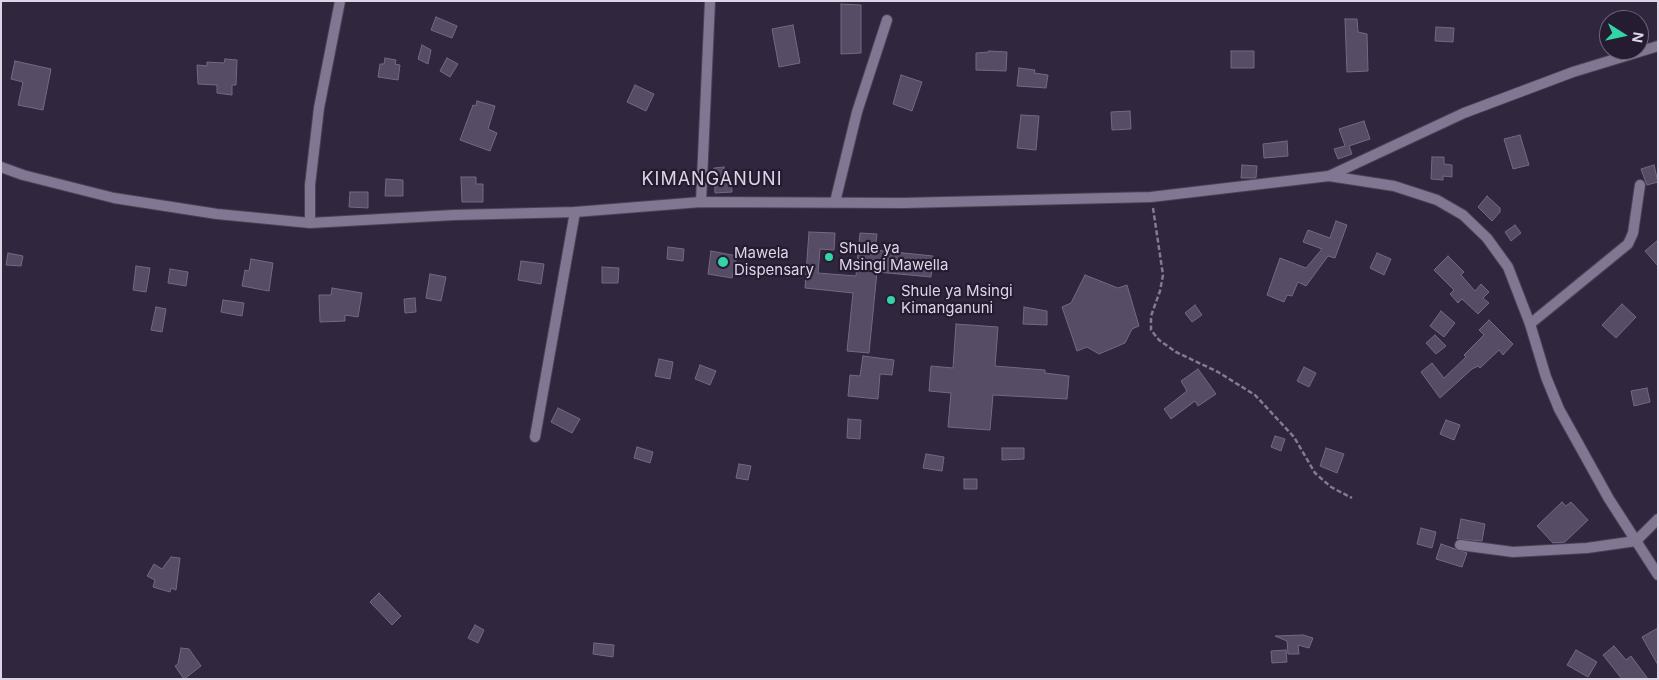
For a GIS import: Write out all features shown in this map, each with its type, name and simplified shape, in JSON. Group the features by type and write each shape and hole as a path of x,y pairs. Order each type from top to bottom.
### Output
{"street":[{"path":"310,223 310,185 319,108 340,1"},
{"path":"701,202 710,1"},
{"path":"835,202 857,112 887,20"},
{"path":"1329,176 1464,113 1573,72 1658,46"},
{"path":"1,167 23,176 114,198 217,214 310,223 454,215 575,212 701,202 1151,197 1329,176 1394,186 1437,200 1463,215 1487,238 1508,267 1559,409 1609,499 1658,575"},
{"path":"1530,324 1628,244 1633,233 1640,185"},
{"path":"536,437 575,212"},
{"path":"1460,545 1533,552 1636,541 1658,520"}],"path":[{"path":"1151,197 1163,275 1160,291 1151,316 1151,330 1159,340 1176,352 1218,372 1255,395 1294,437 1315,473 1331,487 1352,498"}],"building":[{"path":"841,4 861,5 861,53 841,54"},
{"path":"436,17 457,26 452,38 431,30"},
{"path":"1345,19 1357,19 1358,32 1367,34 1368,71 1347,72"},
{"path":"793,25 800,63 779,67 772,29"},
{"path":"1436,27 1454,28 1453,42 1435,41"},
{"path":"422,45 431,50 428,64 418,59"},
{"path":"989,51 1007,52 1006,71 976,70 976,53"},
{"path":"1231,51 1254,51 1254,68 1231,68"},
{"path":"385,58 396,60 395,64 400,65 398,80 378,77 380,64 384,64"},
{"path":"447,58 458,64 450,77 440,71"},
{"path":"225,59 237,60 236,85 232,85 232,95 217,93 217,85 198,84 197,65 207,66 207,62 224,63"},
{"path":"15,61 51,69 43,110 18,105 23,82 11,79"},
{"path":"1019,68 1035,70 1034,73 1048,75 1046,88 1017,86"},
{"path":"901,75 922,82 912,111 893,104"},
{"path":"635,85 654,94 646,111 627,102"},
{"path":"477,101 495,106 488,129 497,133 490,151 460,140 473,105 476,106"},
{"path":"1130,111 1131,129 1112,130 1111,112"},
{"path":"1021,115 1039,116 1036,150 1017,148"},
{"path":"1364,121 1370,139 1349,146 1352,154 1338,159 1334,149 1345,146 1339,129"},
{"path":"1520,135 1529,165 1513,169 1504,139"},
{"path":"1287,141 1288,156 1264,158 1263,144"},
{"path":"1432,157 1444,157 1444,164 1452,165 1452,177 1443,176 1443,180 1431,179"},
{"path":"1242,165 1257,166 1256,178 1241,178"},
{"path":"1654,165 1658,182 1647,185 1641,169"},
{"path":"724,167 725,180 731,179 732,192 715,193 714,168"},
{"path":"461,177 476,177 476,184 483,184 483,202 462,202"},
{"path":"386,179 403,180 403,196 385,196"},
{"path":"350,192 368,192 368,208 349,207"},
{"path":"1487,196 1500,208 1500,212 1492,221 1478,207"},
{"path":"1336,221 1347,225 1335,258 1328,256 1306,286 1298,282 1292,296 1287,295 1284,302 1267,295 1280,258 1306,268 1322,249 1303,242 1308,230 1330,238"},
{"path":"1515,225 1521,233 1511,241 1505,232"},
{"path":"809,232 835,233 834,250 820,249 818,273 856,276 860,233 877,234 875,250 933,256 931,277 877,272 869,353 847,351 853,293 805,288"},
{"path":"1658,240 1658,266 1645,251"},
{"path":"668,247 684,249 683,261 667,259"},
{"name":"Mawela Dispensary","path":"711,251 737,256 732,278 708,274"},
{"path":"8,253 23,256 21,266 6,265"},
{"path":"1377,253 1391,259 1384,275 1370,268"},
{"path":"1448,256 1464,272 1461,275 1475,291 1481,284 1489,292 1483,298 1489,303 1478,314 1462,299 1458,303 1450,294 1454,290 1434,270"},
{"path":"251,259 273,263 269,291 242,286 245,270 249,271"},
{"path":"521,261 544,264 541,284 518,280"},
{"path":"136,266 150,268 146,292 133,290"},
{"path":"602,267 619,268 618,283 602,283"},
{"path":"170,269 188,272 186,286 168,283"},
{"path":"430,274 446,277 441,301 426,298"},
{"path":"1085,275 1118,288 1127,285 1139,326 1132,329 1125,343 1099,354 1087,347 1077,351 1062,307 1071,303"},
{"path":"332,288 362,293 358,317 345,315 345,321 320,322 319,295 331,295"},
{"path":"415,298 416,312 405,313 404,299"},
{"path":"223,300 244,303 242,316 221,312"},
{"path":"1622,304 1636,317 1616,338 1602,325"},
{"path":"1195,305 1202,315 1192,322 1185,313"},
{"path":"156,307 166,309 162,332 151,330"},
{"path":"1024,307 1047,311 1047,325 1023,324"},
{"path":"1441,311 1455,323 1444,337 1430,326"},
{"path":"1489,320 1513,344 1503,355 1499,350 1480,368 1478,366 1472,369 1440,398 1421,372 1432,363 1444,378 1466,357 1464,355 1484,335 1479,330"},
{"path":"956,324 998,327 995,366 1045,370 1045,373 1069,376 1067,399 993,395 990,430 948,427 951,393 929,391 931,366 953,368"},
{"path":"1435,335 1446,346 1436,354 1426,343"},
{"path":"863,356 894,360 892,375 880,374 878,399 848,396 850,375 860,376"},
{"path":"659,359 673,362 670,379 655,376"},
{"path":"700,365 716,371 710,385 695,379"},
{"path":"1304,367 1316,373 1309,387 1297,381"},
{"path":"1198,369 1216,394 1198,406 1195,401 1171,419 1164,409 1187,391 1181,381"},
{"path":"1647,388 1650,402 1634,406 1631,391"},
{"path":"558,408 580,419 572,433 551,422"},
{"path":"848,419 861,420 860,439 847,438"},
{"path":"1446,420 1460,425 1454,440 1440,434"},
{"path":"1275,436 1285,439 1281,451 1271,447"},
{"path":"637,447 653,452 650,463 634,458"},
{"path":"1002,448 1024,448 1024,459 1002,460"},
{"path":"1326,448 1344,454 1337,473 1320,466"},
{"path":"926,454 944,457 942,471 923,468"},
{"path":"739,464 751,466 748,480 736,478"},
{"path":"964,479 977,479 977,489 964,489"},
{"path":"1562,502 1566,506 1571,502 1588,520 1565,542 1553,543 1537,526"},
{"path":"1461,519 1485,524 1482,541 1457,539"},
{"path":"1421,528 1436,532 1432,548 1417,544"},
{"path":"1441,544 1467,553 1462,567 1436,559"},
{"path":"171,557 180,558 176,590 171,588 170,592 153,587 155,580 147,576 154,564 162,569"},
{"path":"379,593 401,616 392,625 370,602"},
{"path":"475,625 484,630 478,643 468,638"},
{"path":"1658,628 1658,665 1642,637"},
{"path":"1303,635 1313,638 1309,648 1298,645 1299,654 1288,654 1287,641 1275,636"},
{"path":"594,643 614,645 613,657 593,654"},
{"path":"1614,646 1626,660 1631,656 1648,679 1622,679 1603,655"},
{"path":"181,648 189,649 201,666 184,679 175,666 178,664"},
{"path":"1286,650 1287,662 1272,663 1271,651"},
{"path":"1576,650 1597,662 1588,677 1567,665"}],"place":[{"name":"Shule ya Msingi Mawella","path":"829,257"},
{"name":"Mawela Dispensary","path":"723,262"},
{"name":"Shule ya Msingi Kimanganuni","path":"891,300"}],"district":[{"name":"KIMANGANUNI","path":"712,180"}]}
